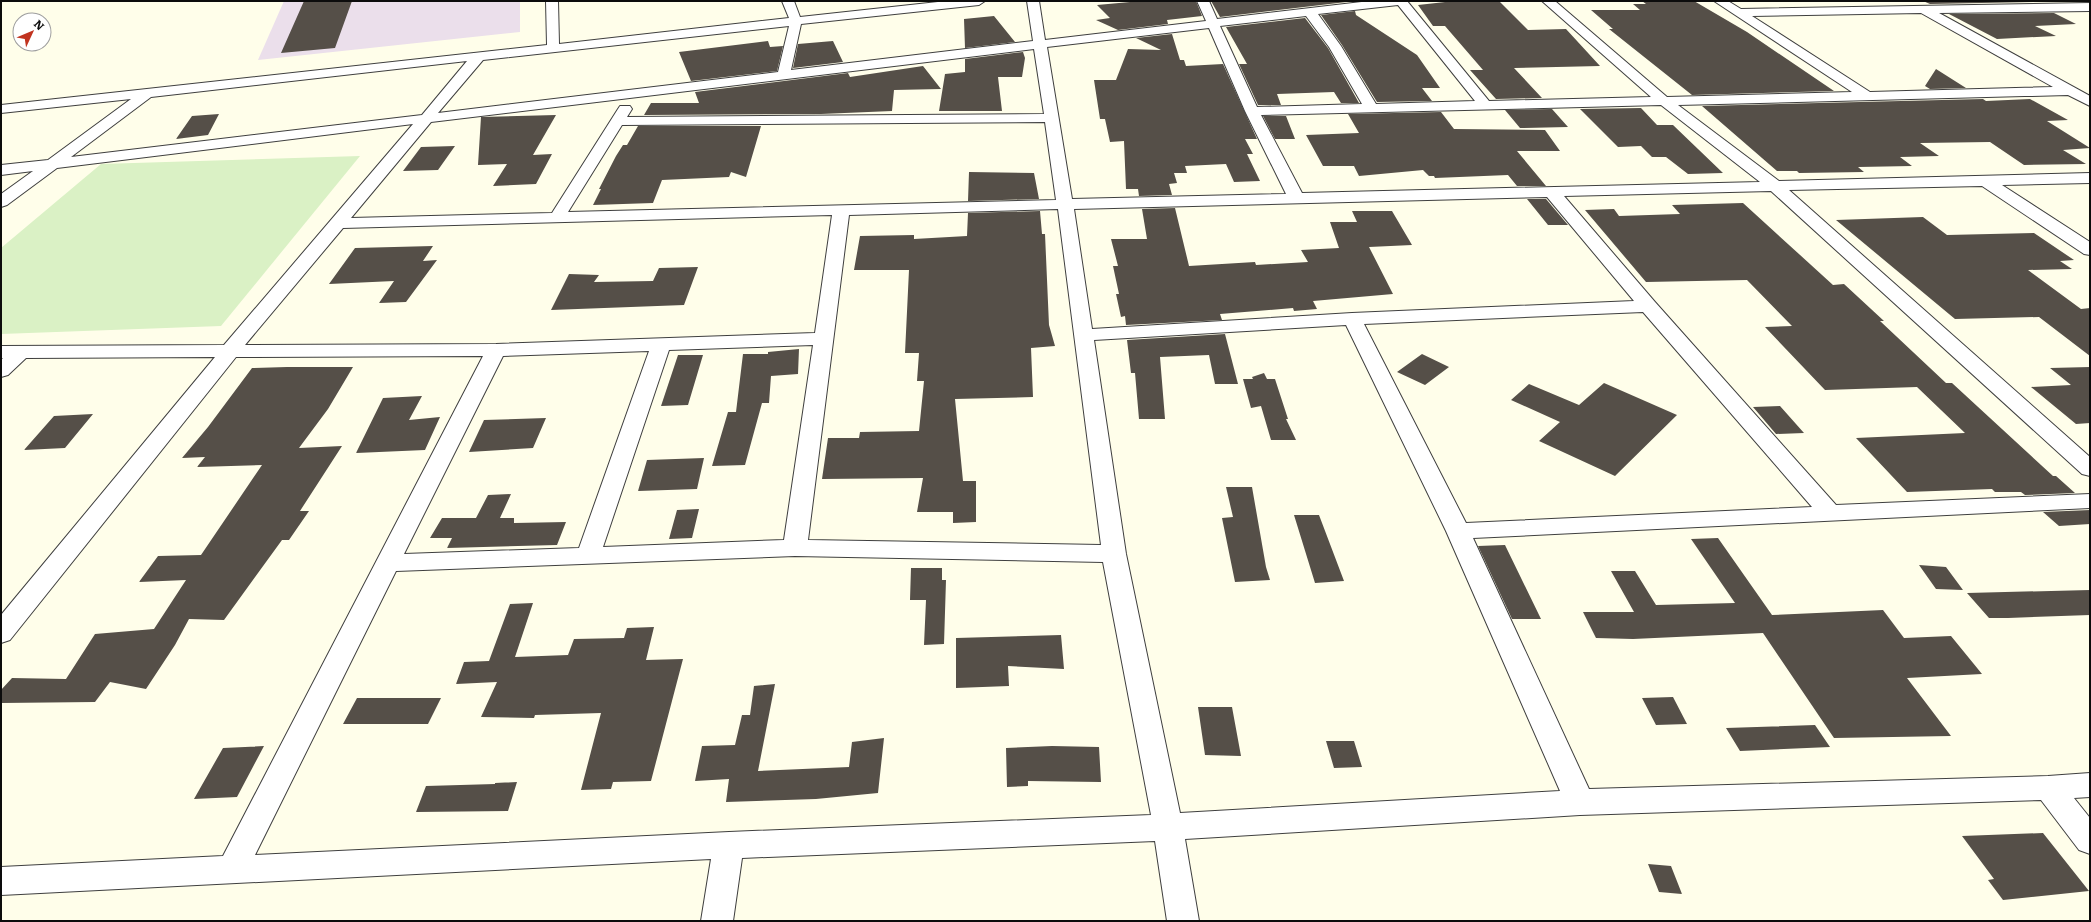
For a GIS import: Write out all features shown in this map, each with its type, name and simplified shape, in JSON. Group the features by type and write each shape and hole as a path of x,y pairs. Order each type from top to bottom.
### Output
{"street":[{"path":"552,1 553,48"},
{"path":"784,74 796,21 788,1"},
{"path":"1,109 979,1"},
{"path":"1033,1 1065,204 1114,554 1168,827 1183,921"},
{"path":"1203,1 1252,111 1297,199"},
{"path":"1,170 784,74 1400,1 1485,105"},
{"path":"1548,1 1664,101 1775,186 2090,469"},
{"path":"1720,1 1867,96"},
{"path":"2078,1 2090,7"},
{"path":"1739,13 2090,7"},
{"path":"1923,10 2090,102"},
{"path":"1309,11 1335,46 1371,108"},
{"path":"1,633 230,351 424,119 478,57"},
{"path":"1252,111 2069,91"},
{"path":"1,202 147,93"},
{"path":"557,218 636,93"},
{"path":"617,121 1052,118"},
{"path":"338,223 2090,178"},
{"path":"1984,180 2090,250"},
{"path":"1552,192 1648,306 1830,513"},
{"path":"795,548 841,210"},
{"path":"1084,335 1352,319 1648,306"},
{"path":"1352,319 1458,531 1580,802"},
{"path":"1,352 496,350 823,339"},
{"path":"588,555 661,344"},
{"path":"232,869 496,350"},
{"path":"1,371 22,351"},
{"path":"1458,531 2090,500"},
{"path":"388,563 795,548 1114,554"},
{"path":"1,881 729,845 1168,827 1580,802 2048,788 2090,785"},
{"path":"2048,788 2090,841"},
{"path":"717,921 729,845"}],"shaded area":[{"path":"284,1 520,1 520,32 258,60"}],"green space":[{"path":"360,156 221,326 1,334 1,248 101,164"}],"building":[{"path":"304,1 352,1 335,48 281,53"},
{"path":"1141,1 1196,1 1202,16 1167,20 1168,24 1118,30 1096,20 1110,18 1097,5"},
{"path":"1211,1 1355,1 1220,17"},
{"path":"1454,1 1499,1 1528,30 1566,29 1600,66 1514,68 1542,98 1496,99 1470,70 1483,70 1445,26 1433,26 1418,5"},
{"path":"1642,1 1694,1 1747,32 1834,91 1692,95 1609,29 1613,29 1591,10 1640,10 1633,4 1646,4"},
{"path":"1923,1 2030,1 2033,2 1930,4"},
{"path":"1355,11 1356,15 1417,55 1440,88 1422,88 1432,101 1377,102 1342,45 1321,15"},
{"path":"2054,13 2076,24 2035,26 2056,36 1997,39 1949,14"},
{"path":"994,16 1015,42 965,48 964,19"},
{"path":"1305,18 1328,48 1359,103 1341,103 1334,92 1277,94 1281,105 1258,105 1239,64 1247,64 1226,27"},
{"path":"1172,34 1180,60 1184,60 1186,66 1223,64 1257,139 1245,139 1253,154 1247,154 1260,181 1234,182 1226,164 1185,166 1187,173 1174,173 1177,183 1169,184 1172,195 1139,196 1138,189 1126,189 1124,141 1110,142 1105,119 1100,119 1094,80 1116,80 1128,49 1161,50 1136,38"},
{"path":"768,41 770,47 783,46 777,71 691,81 679,52"},
{"path":"833,41 843,62 793,68 798,44"},
{"path":"1023,52 1025,58 1022,77 998,77 1002,111 939,111 945,74 965,72 965,59"},
{"path":"923,66 941,89 894,90 892,111 821,114 644,115 651,103 699,103 695,92 848,73 850,77"},
{"path":"1936,69 1966,88 1930,89 1925,86"},
{"path":"1983,99 1986,101 2030,99 2068,120 2047,121 2090,148 2063,150 2086,164 2024,165 1990,142 1920,143 1939,156 1900,157 1912,166 1858,167 1864,172 1799,173 1797,171 1777,171 1702,106"},
{"path":"1641,108 1657,125 1673,125 1723,173 1688,174 1666,157 1652,157 1641,146 1618,147 1580,109"},
{"path":"1552,109 1568,127 1520,128 1505,110"},
{"path":"1441,112 1454,129 1545,130 1560,151 1517,151 1546,186 1517,186 1508,175 1435,178 1434,176 1429,176 1423,170 1359,176 1354,166 1323,166 1306,135 1359,133 1348,114"},
{"path":"219,114 208,135 176,139 192,116"},
{"path":"556,115 533,155 552,154 536,184 493,186 507,164 478,165 481,117"},
{"path":"1263,116 1286,116 1295,139 1275,139"},
{"path":"638,126 761,126 746,177 731,172 729,177 662,180 653,203 593,205 601,189 599,189 616,156 623,145 627,145"},
{"path":"455,146 438,170 403,171 421,147"},
{"path":"969,172 1034,173 1039,199 968,201"},
{"path":"1527,199 1546,199 1568,225 1548,225"},
{"path":"1743,203 1833,285 1844,284 1884,321 1880,321 1946,383 1952,383 2053,476 2056,476 2075,493 2025,495 2021,492 1995,492 1992,489 1907,492 1856,438 1965,433 1917,387 1825,390 1765,327 1792,326 1747,280 1646,282 1585,210 1614,209 1619,216 1680,214 1672,205"},
{"path":"1175,208 1189,266 1255,262 1256,265 1308,262 1301,250 1339,248 1330,222 1357,222 1352,211 1392,211 1412,245 1369,247 1393,294 1313,301 1317,309 1294,311 1293,308 1220,314 1222,320 1126,325 1125,316 1121,317 1116,294 1119,294 1113,266 1118,266 1111,239 1147,239 1142,209"},
{"path":"1040,211 1042,234 1045,234 1049,325 1055,346 1031,348 1033,397 955,399 963,481 976,481 976,522 953,523 953,512 917,512 923,478 822,479 828,438 859,438 860,432 919,431 924,381 917,381 919,353 905,353 909,270 854,270 860,236 914,235 914,239 967,236 968,213"},
{"path":"1923,217 1947,235 2034,233 2074,260 2060,261 2072,269 2028,270 2081,309 2090,308 2090,356 2039,317 1955,319 1836,220"},
{"path":"433,246 423,261 437,260 406,302 379,303 394,281 329,284 355,248"},
{"path":"698,267 684,305 551,310 569,274 599,275 594,282 653,281 659,268"},
{"path":"1225,334 1238,384 1215,384 1209,355 1160,357 1165,419 1139,419 1135,373 1131,373 1127,340"},
{"path":"799,349 798,374 771,376 769,403 762,403 745,465 712,466 728,412 736,412 743,354 768,354 768,352"},
{"path":"1422,354 1449,367 1425,385 1397,372"},
{"path":"678,355 703,355 688,405 661,406"},
{"path":"353,367 328,409 299,448 342,446 300,511 309,511 289,540 282,540 224,620 189,619 175,645 146,689 110,682 95,702 1,703 1,690 12,678 66,679 95,634 154,629 186,580 139,582 158,556 201,555 262,465 197,467 205,457 182,458 208,427 252,368"},
{"path":"2090,367 2090,423 2076,424 2031,387 2071,385 2050,368"},
{"path":"1264,373 1267,379 1275,379 1288,419 1286,419 1296,440 1271,440 1261,406 1251,408 1243,379 1253,379 1252,377"},
{"path":"1604,383 1677,415 1615,476 1539,441 1560,422 1511,400 1529,384 1579,405"},
{"path":"422,396 409,420 440,417 425,450 356,453 383,398"},
{"path":"1780,406 1804,433 1776,434 1753,407"},
{"path":"93,414 65,448 24,450 54,416"},
{"path":"546,418 533,448 469,452 484,420"},
{"path":"704,458 697,489 638,491 647,460"},
{"path":"1226,487 1252,487 1266,567 1270,580 1235,582 1222,518 1233,517"},
{"path":"511,494 500,518 514,518 514,523 566,522 557,545 447,548 452,538 430,538 442,518 476,518 488,495"},
{"path":"699,509 692,538 669,539 677,510"},
{"path":"2090,510 2090,524 2059,526 2043,512"},
{"path":"1294,515 1319,515 1344,581 1315,583"},
{"path":"1718,538 1772,615 1883,610 1904,638 1951,636 1982,674 1907,678 1951,736 1834,738 1763,633 1633,639 1596,638 1583,612 1634,612 1611,571 1635,571 1656,605 1735,603 1691,539"},
{"path":"1505,545 1541,619 1512,619 1478,546"},
{"path":"1919,565 1946,567 1963,590 1936,589"},
{"path":"911,568 942,568 942,580 946,580 944,644 924,645 926,600 910,600"},
{"path":"2090,590 2090,615 2008,618 1989,618 1967,593"},
{"path":"533,603 515,657 568,655 574,639 624,638 627,628 654,627 646,660 683,659 651,781 613,782 611,789 581,790 601,713 535,715 534,718 481,717 497,682 456,684 464,662 489,661 510,604"},
{"path":"1061,635 1064,669 1008,666 1009,686 956,688 956,638"},
{"path":"775,684 758,771 849,767 852,742 884,738 878,793 816,799 726,802 729,779 695,781 702,746 735,745 742,715 750,715 754,686"},
{"path":"1673,697 1687,724 1656,725 1642,698"},
{"path":"357,698 441,698 428,724 343,724"},
{"path":"1198,707 1232,707 1241,756 1205,755"},
{"path":"1815,725 1830,747 1740,751 1726,728"},
{"path":"1326,741 1354,741 1362,767 1334,768"},
{"path":"264,746 237,797 194,799 223,748"},
{"path":"1052,746 1099,747 1101,782 1028,781 1028,786 1007,787 1006,748"},
{"path":"517,782 508,811 416,812 426,786"},
{"path":"2043,833 2089,891 2003,900 1988,880 1994,879 1962,836"},
{"path":"1648,864 1671,866 1682,894 1659,892"}]}
